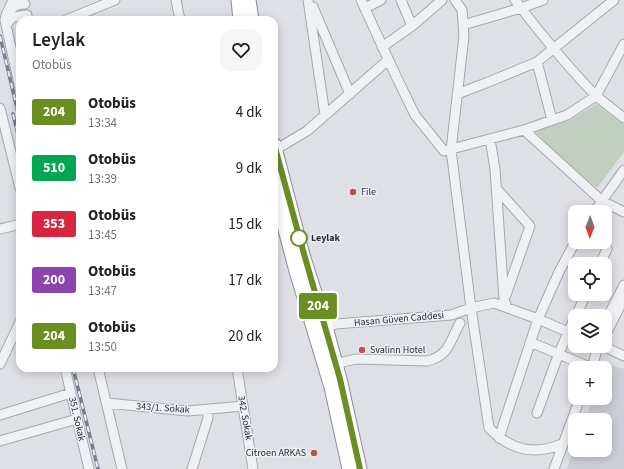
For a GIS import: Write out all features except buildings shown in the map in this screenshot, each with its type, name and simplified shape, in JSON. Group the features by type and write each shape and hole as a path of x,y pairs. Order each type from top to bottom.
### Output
{"highway":[{"path":"238,0 240,16"},
{"path":"249,0 251,16"},
{"path":"278,158 306,262 326,327 360,469"},
{"path":"278,203 296,271 331,387 349,469"}],"street":[{"path":"13,0 6,15 6,25 16,71"},
{"path":"87,16 115,0"},
{"path":"176,0 179,16"},
{"path":"309,0 350,94"},
{"path":"309,0 325,114"},
{"path":"381,0 363,4 388,60 416,115 444,151 524,130 567,115 596,96 624,44"},
{"path":"401,0 412,26"},
{"path":"382,47 412,26 442,0"},
{"path":"455,0 462,10 464,36 451,150 471,308 489,428 499,438 516,447 531,450 550,449 562,444"},
{"path":"514,0 554,49 596,96 624,118"},
{"path":"463,25 543,0"},
{"path":"457,94 537,62 614,0"},
{"path":"6,15 13,7 25,2 28,16"},
{"path":"6,25 13,17 16,17"},
{"path":"278,145 306,131 388,60"},
{"path":"537,62 552,120"},
{"path":"0,108 16,172"},
{"path":"524,130 602,201 624,212"},
{"path":"490,139 496,188 506,303"},
{"path":"599,205 624,170"},
{"path":"496,188 530,226 506,303"},
{"path":"0,229 16,225"},
{"path":"499,438 538,319 559,272 571,249"},
{"path":"603,257 607,249"},
{"path":"612,309 624,285"},
{"path":"612,322 624,298"},
{"name":"Hasan Güven Caddesi","path":"326,327 336,324 451,314 494,303 506,303 568,332"},
{"path":"335,364 356,359 426,361 433,359 445,352 460,323"},
{"path":"0,364 16,330"},
{"path":"537,413 559,353 568,340"},
{"path":"530,342 577,361"},
{"path":"612,350 624,356"},
{"name":"351. Sokak","path":"66,372 89,469"},
{"path":"99,372 122,469"},
{"name":"342. Sokak","path":"237,372 253,469"},
{"path":"0,415 71,393"},
{"name":"343/1. Sokak","path":"107,403 188,411 243,406"},
{"path":"554,469 577,405"},
{"path":"192,469 208,418 208,409"},
{"path":"0,441 77,419"}],"shaded area":[{"path":"612,365 624,369 624,469 567,469 571,457 612,457 612,413 588,413 590,405 612,405"}],"green space":[{"path":"596,104 624,125 624,152 597,188 559,156 534,131 570,120"}],"railway":[{"path":"0,36 16,104"},
{"path":"13,114 16,126"},
{"path":"74,372 98,469"}],"bus line":[{"name":"204","path":"278,161 340,379 360,469"}],"place":[{"name":"File","path":"353,192"},
{"name":"Leylak","path":"299,238"},
{"name":"Svalinn Hotel","path":"362,350"},
{"name":"Citroen ARKAS","path":"314,453"}]}
